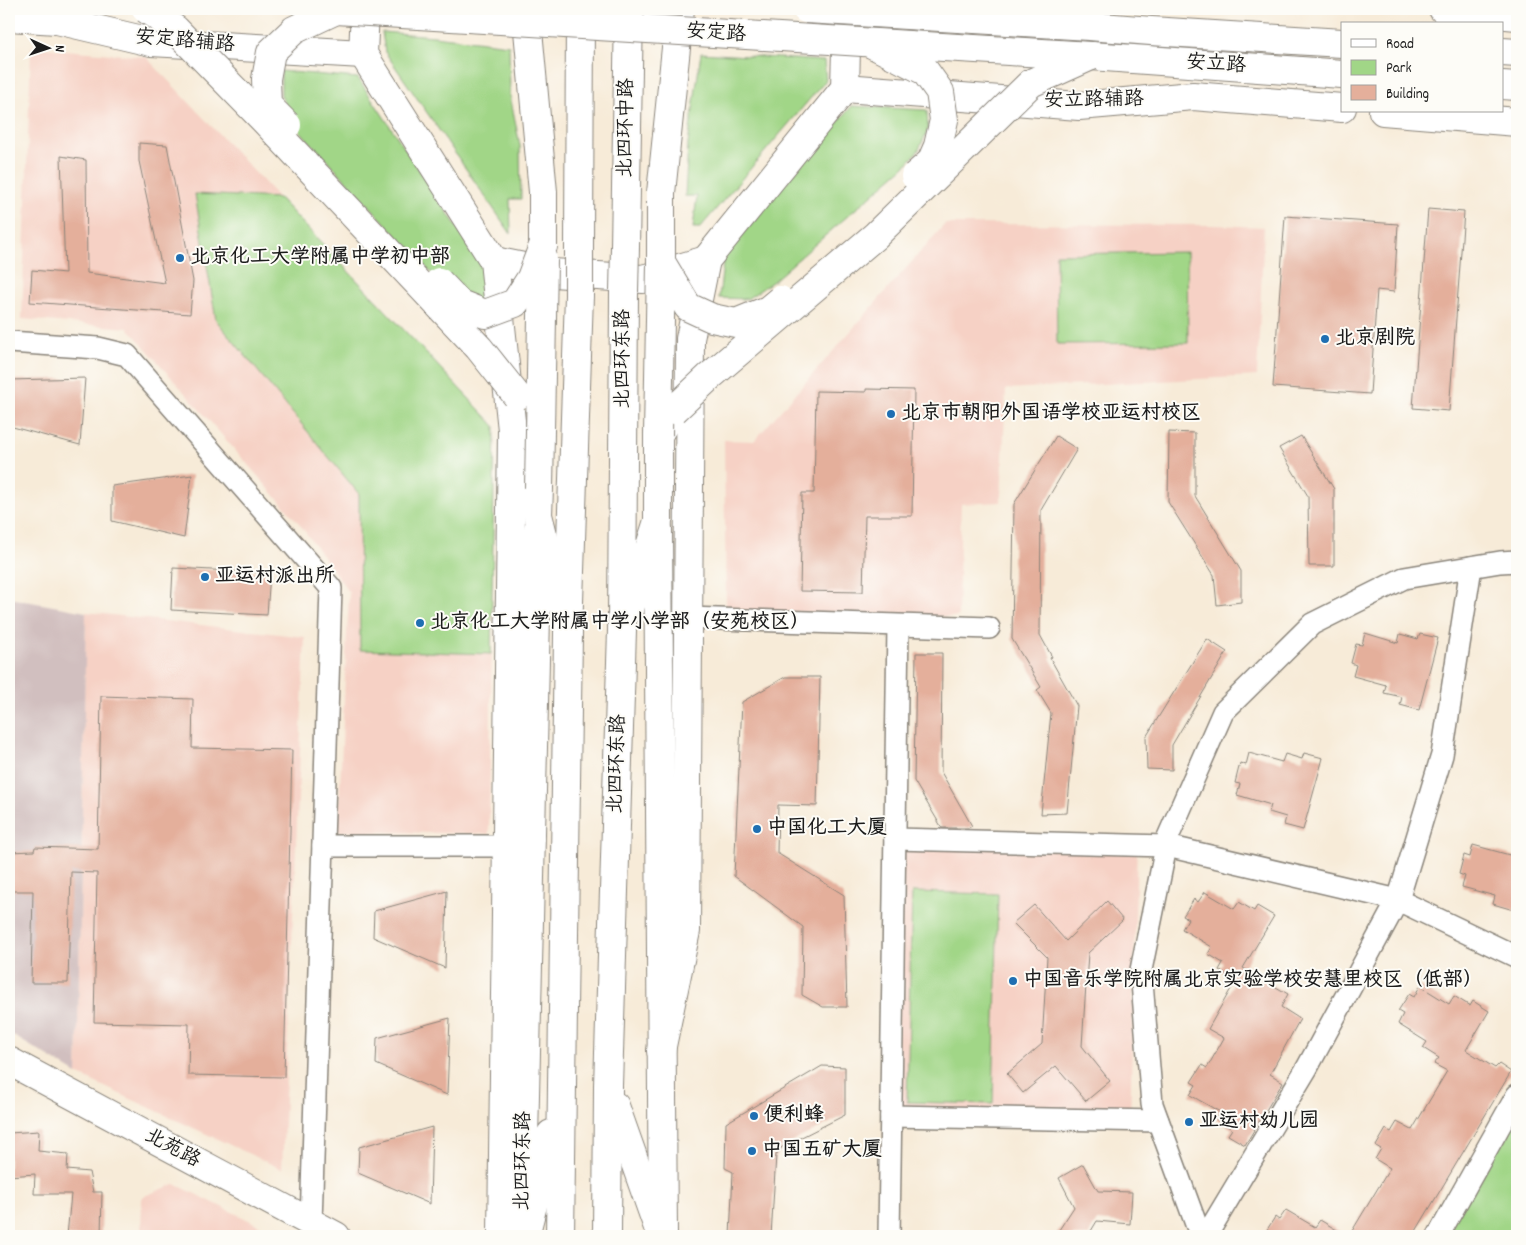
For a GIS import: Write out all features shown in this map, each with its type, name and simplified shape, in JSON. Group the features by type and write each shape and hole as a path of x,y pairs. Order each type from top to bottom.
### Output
{"main road":[{"path":"146,9 175,28 479,348 517,396 540,440"},
{"path":"365,9 363,54 494,261 512,430 502,1236"},
{"name":"北四环东路","path":"523,1236 543,246 543,192 526,9"},
{"name":"北四环东路","path":"560,1236 568,633 579,295 580,9"},
{"name":"北四环中路","path":"624,292 629,9"},
{"name":"北四环东路","path":"662,1236 657,482 661,193 680,9"},
{"path":"806,9 1080,17"},
{"path":"661,1051 686,931 690,339 706,260 845,88 847,9"},
{"path":"1442,9 1517,16"},
{"path":"324,10 294,30 271,52 266,79 267,105 460,304 485,314 515,303 531,278 543,246"},
{"name":"安定路","path":"324,10 1091,56"},
{"name":"安定路辅路","path":"9,17 58,20 151,42 363,54"},
{"name":"安立路","path":"1080,17 1151,31 1341,43"},
{"path":"661,262 688,307 712,318 736,323 768,310 931,162 938,146 944,120 940,92 925,71 872,44"},
{"path":"1504,52 1517,53"},
{"path":"658,435 674,410 709,377 874,236 1031,83 1091,56"},
{"name":"安立路","path":"1091,56 1341,74"},
{"path":"1504,85 1517,86"},
{"name":"安立路辅路","path":"845,88 1079,106 1193,96 1341,108"},
{"path":"1395,112 1517,122"},
{"path":"494,261 553,273 642,279 706,260"},
{"name":"北四环东路","path":"607,1236 608,1086 622,630 624,292"},
{"path":"538,515 568,633"},
{"path":"622,630 658,521"},
{"name":"北苑路","path":"9,1061 324,1232"},
{"path":"608,1086 662,1236"},
{"path":"523,1236 562,1091"}],"street":[{"path":"9,342 98,348 127,355 332,588 323,846 324,1232"},
{"path":"1471,567 1442,755 1398,900 1307,1068 1206,1236 1196,1224 1152,1104 1141,970 1168,837 1223,712 1312,624 1404,578 1471,567 1517,561"},
{"path":"688,618 989,628"},
{"path":"889,1236 898,626"},
{"path":"895,839 1167,846 1398,900 1517,957"},
{"path":"323,846 506,846"},
{"path":"1438,1236 1517,1095"},
{"path":"891,1116 1158,1121"}],"shaded area":[{"name":"北京化工大学附属中学初中部","path":"31,47 146,57 495,426 489,834 338,831 349,592 298,522 128,328 22,319"},
{"name":"北京市朝阳外国语学校亚运村校区","path":"945,224 1213,225 1264,227 1257,376 1006,389 1001,502 961,504 958,617 726,610 724,440 754,441"},
{"path":"9,598 86,612 77,1074 9,1033"},
{"path":"86,612 305,637 282,1169 77,1074"},
{"name":"中国音乐学院附属北京实验学校安慧里校区（低部）","path":"895,839 1137,845 1130,1120 891,1116"},
{"path":"175,1184 281,1236 141,1236 142,1197"}],"green space":[{"path":"382,32 509,45 510,95 520,146 521,199 510,199 511,234 385,52"},
{"path":"701,53 824,61 826,80 700,228 693,228 697,196 685,196 688,144"},
{"path":"281,71 358,78 493,281 495,301 471,304 450,293 299,130 281,96"},
{"path":"852,106 927,110 928,130 918,151 905,166 772,282 747,299 719,298 724,255"},
{"path":"195,194 279,198 495,426 491,654 360,650 359,494 216,320"},
{"path":"1187,252 1188,343 1057,344 1056,254"},
{"path":"912,892 998,894 993,1104 907,1102"},
{"path":"1517,1095 1517,1236 1438,1236"}],"building":[{"path":"139,143 167,145 193,281 190,314 30,302 32,270 65,273 61,156 86,160 87,273 165,283 139,161"},
{"path":"1428,209 1464,212 1449,411 1413,408"},
{"name":"北京剧院","path":"1285,216 1398,224 1394,292 1377,290 1370,394 1273,387"},
{"path":"85,378 80,445 9,426 10,380"},
{"path":"866,389 914,390 912,516 865,516 863,592 800,591 802,493 814,493 816,391 866,392"},
{"path":"1169,432 1195,433 1195,496 1241,571 1241,602 1217,605 1214,575 1168,502"},
{"path":"1056,436 1077,449 1041,510 1040,635 1052,657 1050,658 1077,706 1067,813 1041,814 1051,713 1037,690 1041,687 1012,639 1014,504"},
{"path":"1301,436 1334,489 1334,566 1309,566 1308,496 1279,448"},
{"path":"192,475 184,538 112,521 112,486"},
{"path":"173,568 270,573 267,615 171,610"},
{"path":"1365,633 1398,643 1400,634 1418,639 1420,634 1438,638 1419,710 1400,705 1402,697 1384,693 1386,685 1353,676 1356,665 1351,663 1356,644 1362,645"},
{"path":"1207,639 1227,652 1172,745 1172,770 1147,769 1146,737"},
{"path":"916,653 942,653 941,772 972,826 968,828 942,828 914,781"},
{"name":"中国化工大厦","path":"785,677 820,677 817,806 778,805 777,853 844,895 847,1007 823,1007 802,995 803,927 734,876 742,702"},
{"path":"101,696 193,699 192,748 292,750 284,1077 188,1075 189,1024 94,1022 97,873 71,872 68,983 31,983 33,891 9,891 9,852 34,851 35,847 98,849"},
{"path":"1249,753 1282,762 1285,754 1302,759 1304,753 1323,758 1303,830 1284,825 1286,817 1269,812 1271,805 1237,795 1240,784 1235,783 1240,763 1246,765"},
{"path":"1473,845 1517,857 1517,911 1493,904 1495,896 1462,887 1465,876 1459,874 1464,855 1470,857"},
{"path":"447,891 445,968 373,937 374,911"},
{"path":"1205,892 1234,909 1239,902 1254,911 1257,906 1274,916 1243,968 1288,994 1281,1007 1300,1019 1270,1074 1283,1082 1245,1145 1228,1135 1232,1129 1216,1119 1220,1112 1190,1095 1196,1085 1191,1082 1202,1065 1207,1068 1224,1038 1208,1029 1236,980 1219,970 1223,963 1208,954 1212,947 1182,929 1188,919 1183,916 1194,899 1198,902"},
{"path":"1107,901 1123,920 1088,953 1082,1046 1110,1081 1086,1101 1056,1066 1023,1093 1007,1074 1042,1044 1047,957 1013,923 1034,905 1066,941"},
{"path":"1420,986 1449,1004 1454,996 1470,1006 1473,1001 1489,1011 1466,1050 1495,1068 1499,1064 1511,1072 1413,1236 1349,1236 1390,1168 1375,1159 1381,1149 1376,1146 1386,1129 1391,1132 1397,1122 1412,1130 1447,1071 1434,1064 1439,1058 1423,1048 1427,1042 1398,1024 1403,1014 1398,1011 1409,994 1414,997"},
{"path":"450,1018 447,1095 376,1064 377,1038"},
{"name":"中国五矿大厦","path":"822,1066 845,1067 845,1115 782,1147 776,1155 771,1236 730,1236 733,1172 725,1168 726,1123"},
{"path":"432,1127 430,1204 358,1173 359,1147"},
{"path":"39,1131 38,1151 68,1154 67,1170 89,1172 93,1192 102,1192 101,1236 67,1236 71,1194 34,1194 35,1174 9,1176 9,1133"},
{"path":"1083,1164 1098,1191 1132,1192 1130,1224 1097,1221 1088,1236 1055,1236 1074,1207 1059,1178"},
{"path":"1286,1210 1315,1227 1320,1220 1347,1236 1263,1236 1275,1217 1279,1220"}],"place":[{"name":"北京化工大学附属中学初中部","path":"180,258"},
{"name":"北京剧院","path":"1325,339"},
{"name":"北京市朝阳外国语学校亚运村校区","path":"891,414"},
{"name":"亚运村派出所","path":"205,577"},
{"name":"北京化工大学附属中学小学部（安苑校区）","path":"420,623"},
{"name":"中国化工大厦","path":"757,829"},
{"name":"中国音乐学院附属北京实验学校安慧里校区（低部）","path":"1013,981"},
{"name":"便利蜂","path":"754,1116"},
{"name":"亚运村幼儿园","path":"1189,1122"},
{"name":"中国五矿大厦","path":"752,1151"}]}
